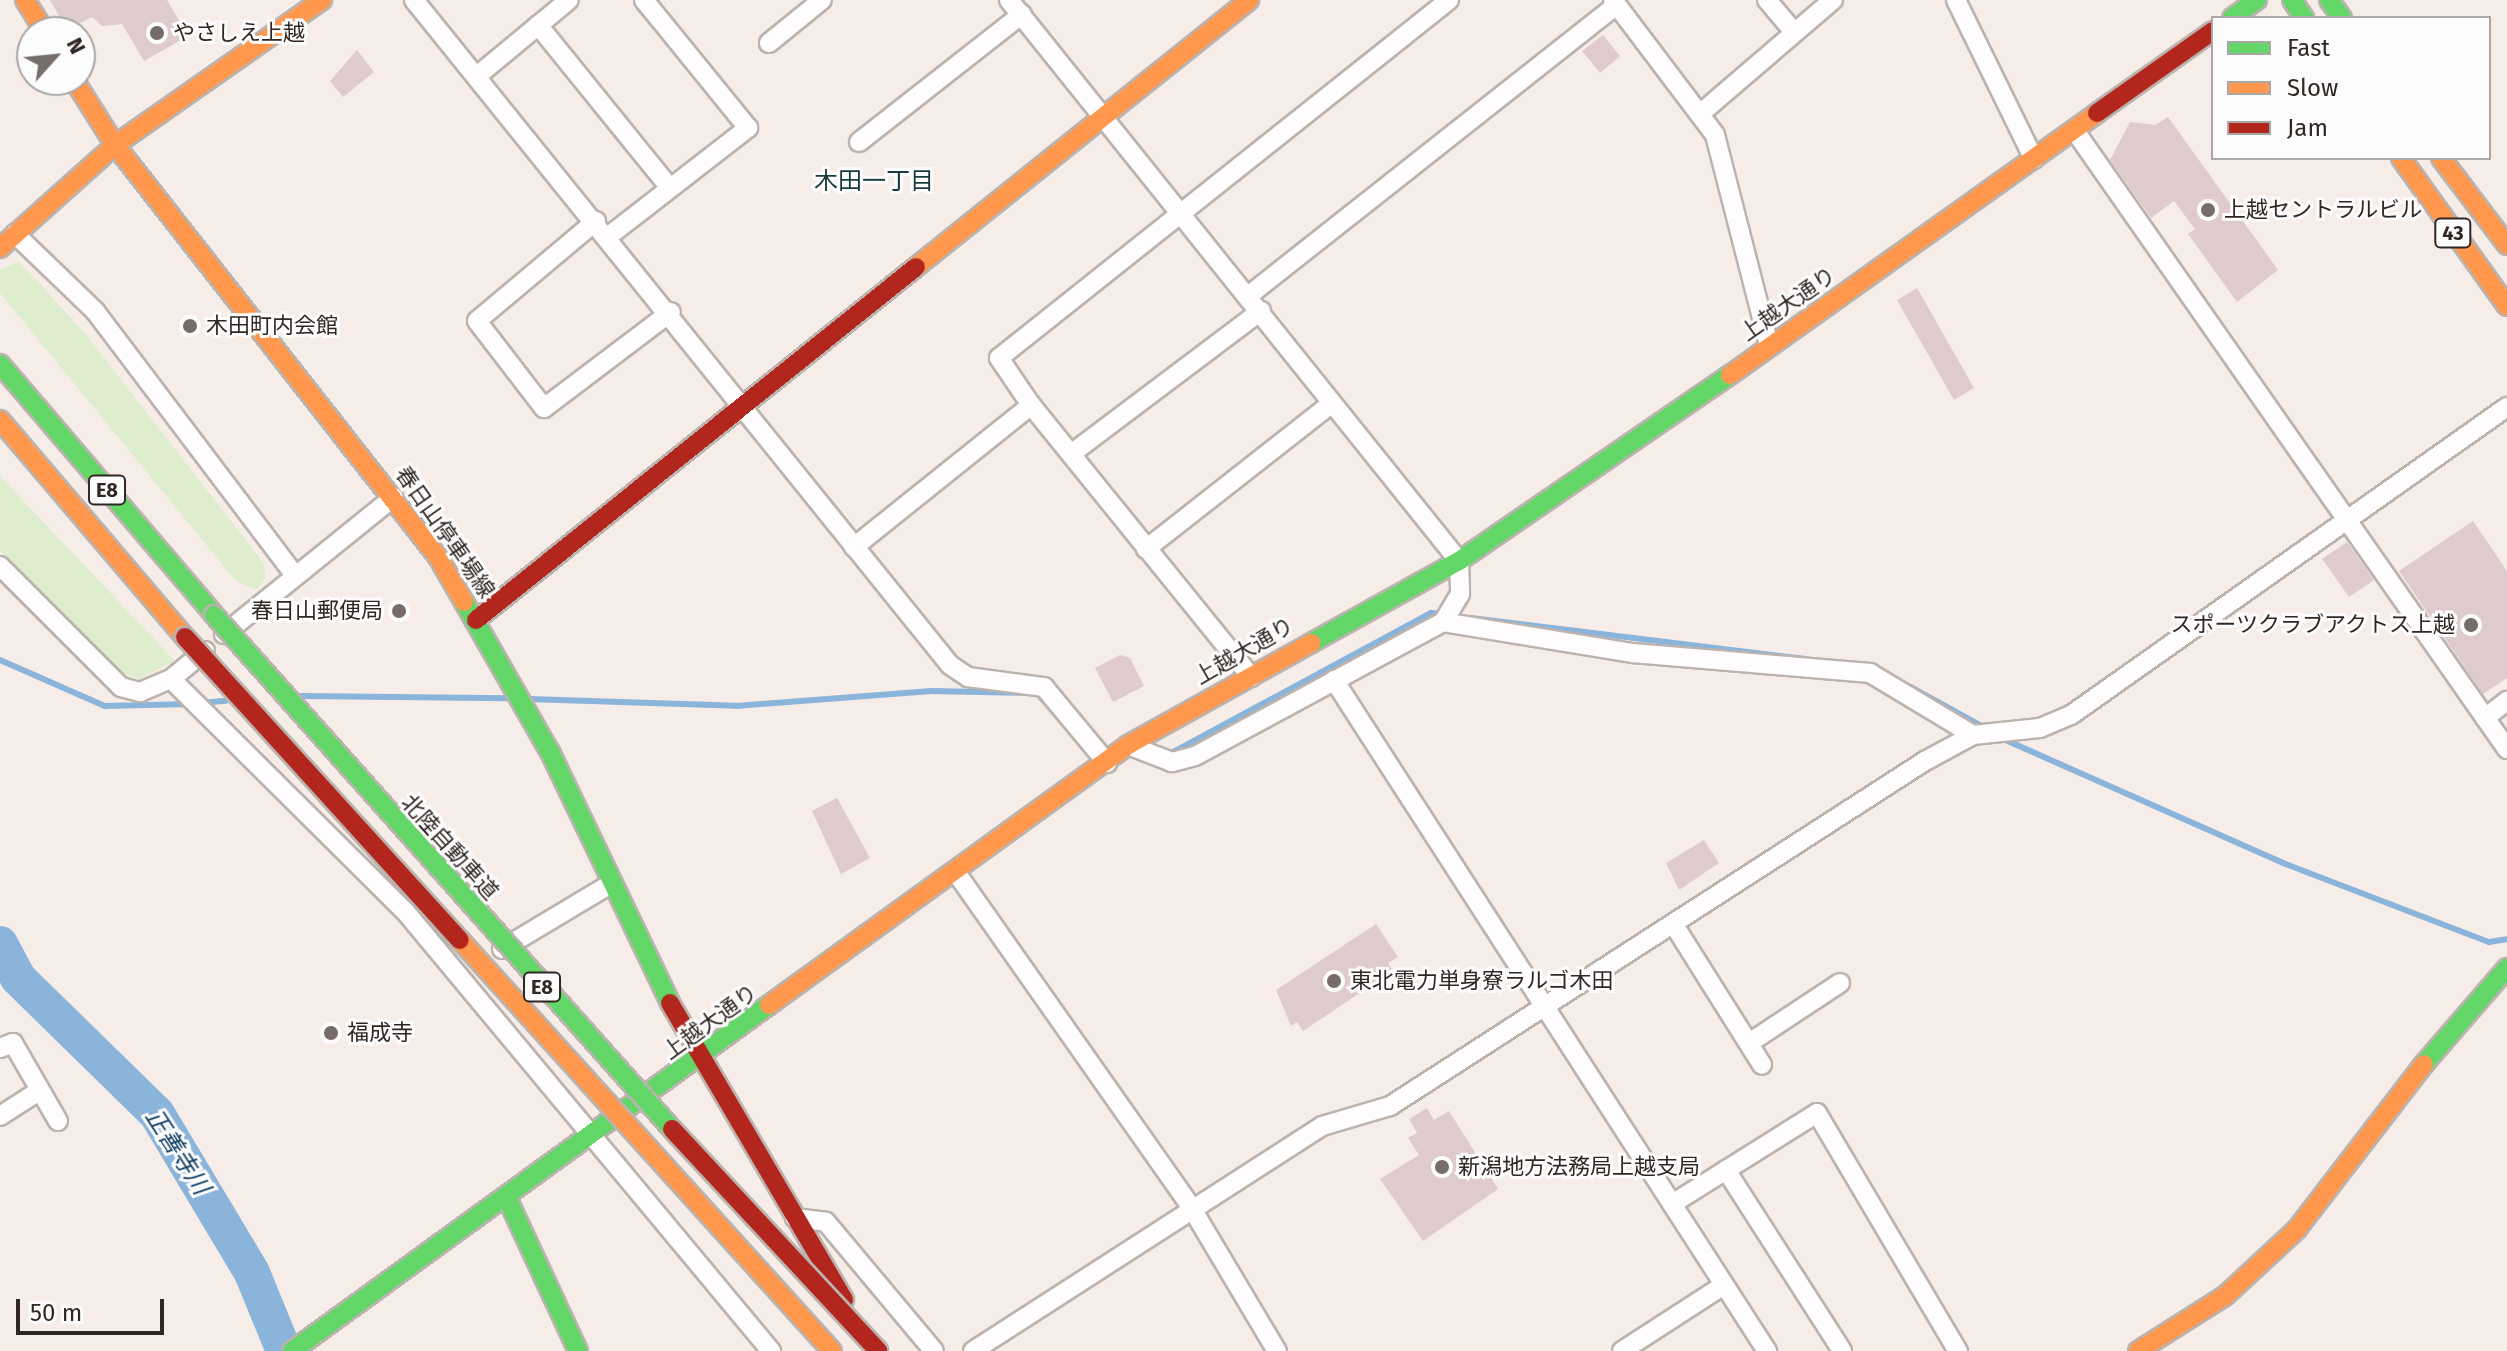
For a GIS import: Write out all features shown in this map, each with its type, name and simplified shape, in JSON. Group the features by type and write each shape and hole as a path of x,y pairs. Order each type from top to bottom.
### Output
{"main road":[{"path":"0,248 115,145 322,0"},
{"path":"476,620 1249,0"},
{"path":"2235,16 2257,0"},
{"name":"上越大通り","path":"292,1351 698,1061 1128,745 1459,561 2075,131 2211,32"},
{"name":"春日山停車場線","path":"84,96 115,145 394,497 476,620 550,752 609,885 698,1061 876,1351"},
{"name":"43","path":"2402,160 2507,306"},
{"name":"43","path":"2443,160 2507,245"},
{"name":"北陸自動車道","path":"0,364 214,615 611,1064 876,1351"},
{"name":"E8","path":"0,420 185,637 832,1351"},
{"path":"2138,1351 2225,1296 2297,1229 2456,1022 2507,968"},
{"path":"507,1198 578,1351"}],"street":[{"path":"414,0 610,235 741,407 950,665 968,677 1044,687 1107,763"},
{"path":"477,76 569,0"},
{"path":"610,235 748,128 644,0"},
{"path":"1251,677 1031,405 999,358 1449,0"},
{"path":"1767,0 1794,32"},
{"path":"1701,113 1833,0"},
{"path":"1956,0 2034,159"},
{"path":"769,43 814,2"},
{"path":"1248,296 1615,2 1701,113 1728,177 1769,346"},
{"path":"859,142 1017,5 1459,561 1460,594 1443,622 1195,756 1172,762 1128,745"},
{"path":"538,25 669,187"},
{"path":"2075,131 2507,749"},
{"path":"596,221 477,321 544,408 671,312"},
{"path":"15,234 95,311 295,575"},
{"path":"1071,454 1261,311"},
{"path":"1146,549 1332,403"},
{"path":"854,547 1031,405"},
{"path":"973,1351 1191,1207 1322,1126 1390,1106 1973,735 2040,728 2071,715 2507,407"},
{"path":"0,566 121,687 140,692 171,679 394,497"},
{"path":"1443,622 1633,653 1870,673 1973,735"},
{"path":"171,679 404,910 771,1351"},
{"path":"1334,680 1767,1351"},
{"path":"2485,718 2507,701"},
{"path":"955,871 1191,1207 1277,1351"},
{"path":"458,976 609,885"},
{"path":"1674,925 1762,1065"},
{"path":"1749,1043 1840,983"},
{"path":"0,1048 13,1043 58,1121"},
{"path":"0,1116 39,1091"},
{"path":"1672,1204 1817,1113 1958,1351"},
{"path":"1726,1170 1842,1351"},
{"path":"795,1218 826,1222 934,1351"},
{"path":"1622,1351 1724,1285"}],"green space":[{"path":"19,262 84,332 263,562 266,577 256,590 236,581 0,293 0,269"},
{"path":"0,475 175,661 139,679 119,672 0,551"}],"building":[{"name":"やさしえ上越","path":"50,0 167,0 188,36 144,61 122,24 102,26 96,16 59,16"},
{"path":"1603,35 1620,56 1600,73 1582,51"},
{"path":"357,50 374,72 343,97 330,81"},
{"name":"上越セントラルビル","path":"2168,117 2278,270 2237,302 2188,234 2195,229 2174,201 2151,218 2110,160 2130,122 2155,125"},
{"path":"1917,288 1974,388 1954,400 1897,300"},
{"name":"スポーツクラブアクトス上越","path":"2473,521 2507,571 2507,678 2483,694 2399,571"},
{"path":"2347,542 2374,580 2349,597 2322,559"},
{"path":"1120,655 1130,658 1144,686 1113,702 1095,668"},
{"path":"837,798 870,858 841,874 812,811"},
{"path":"1704,840 1719,863 1679,890 1666,863"},
{"name":"東北電力単身寮ラルゴ木田","path":"1376,924 1398,957 1388,963 1393,971 1303,1031 1297,1022 1291,1026 1276,990"},
{"name":"新潟地方法務局上越支局","path":"1427,1108 1434,1120 1449,1111 1498,1189 1423,1241 1380,1179 1419,1155 1408,1138 1417,1133 1409,1119"}],"waterway":[{"path":"1168,755 1431,613 1444,614"},
{"path":"1471,618 1805,659"},
{"path":"0,660 105,706 190,704"},
{"path":"1911,687 1985,728"},
{"path":"529,699 736,706 931,691 1037,693 1094,758"},
{"path":"301,696 509,698"},
{"path":"201,703 226,701"},
{"path":"2001,738 2283,863 2489,942 2507,939"},
{"name":"正善寺川","path":"0,944 18,978 157,1114 252,1273 284,1351"}],"traffic: fast":[{"path":"2235,16 2257,0"},
{"path":"2292,0 2303,16"},
{"path":"2329,0 2341,16"},
{"path":"0,364 214,615"},
{"path":"1311,643 1459,561 1730,375"},
{"path":"464,602 550,752 670,1003"},
{"path":"214,615 672,1129"},
{"path":"2424,1064 2507,968"},
{"path":"292,1351 769,1005"},
{"path":"507,1198 578,1351"}],"traffic: slow":[{"path":"25,0 35,16"},
{"path":"0,248 115,145 322,0"},
{"path":"916,267 1249,0"},
{"path":"84,96 115,145 438,557 464,602"},
{"path":"1730,375 2097,113"},
{"path":"2402,160 2507,306"},
{"path":"2443,160 2507,245"},
{"path":"0,420 185,637"},
{"path":"769,1005 1128,745 1311,643"},
{"path":"460,940 832,1351"},
{"path":"2138,1351 2225,1296 2297,1229 2424,1064"}],"traffic: jam":[{"path":"2097,113 2211,32"},
{"path":"476,620 916,267"},
{"path":"185,637 460,940"},
{"path":"670,1003 844,1300"},
{"path":"672,1129 878,1351"}],"place":[{"name":"やさしえ上越","path":"157,33"},
{"name":"上越セントラルビル","path":"2208,210"},
{"name":"木田町内会館","path":"190,326"},
{"name":"春日山郵便局","path":"399,611"},
{"name":"スポーツクラブアクトス上越","path":"2471,625"},
{"name":"東北電力単身寮ラルゴ木田","path":"1334,981"},
{"name":"福成寺","path":"331,1033"},
{"name":"新潟地方法務局上越支局","path":"1442,1167"}],"district":[{"name":"木田一丁目","path":"874,182"}]}
